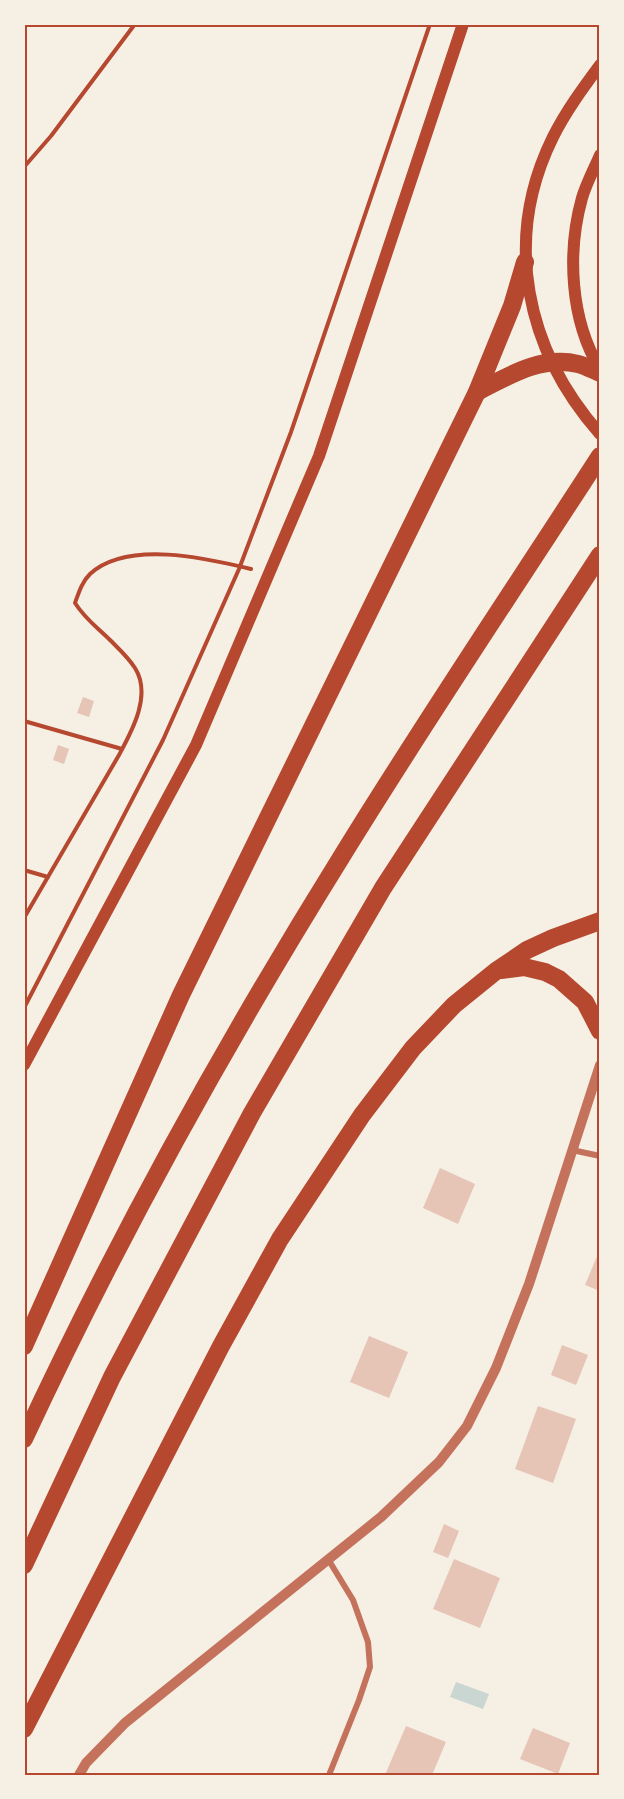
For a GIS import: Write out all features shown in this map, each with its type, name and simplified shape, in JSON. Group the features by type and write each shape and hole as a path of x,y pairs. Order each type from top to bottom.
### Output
{"highway":[{"path":"24,1346 181,995 477,392 512,306 525,262"},
{"path":"477,392 531,366 551,363 577,364 600,371"},
{"path":"24,1440 64,1353 206,1085 341,856 600,456"},
{"path":"24,1565 112,1377 252,1113 383,888 600,555"},
{"path":"24,1729 221,1346 280,1239 363,1115 413,1048 454,1005 496,971 527,950 552,938 600,921"},
{"path":"496,971 524,967 545,972 559,979 585,1002 600,1031"}],"main road":[{"path":"24,1065 195,745 319,456 463,24"},
{"path":"600,64 577,96 544,159 536,181 527,220 525,262 531,303 551,363 575,404 600,434"},
{"path":"600,155 582,196 574,240 574,260 577,315 600,371"}],"street":[{"path":"79,1775 86,1763 125,1723 381,1516 439,1462 467,1426 496,1368 529,1284 600,1065"},
{"path":"572,1150 600,1156"},
{"path":"328,1558 353,1600 368,1642 370,1667 329,1775"}],"path":[{"path":"24,167 51,136 135,24"},
{"path":"24,1008 163,740 240,566 291,432 430,24"},
{"path":"24,918 132,731 139,709 142,688 136,670 126,656 86,619 75,603 80,588 89,575 107,561 131,555 170,555 269,573"},
{"path":"24,721 122,749"},
{"path":"24,870 48,877"}],"shaded area":[{"path":"456,1682 489,1694 483,1709 450,1697"}],"building":[{"path":"83,697 94,701 89,717 77,713"},
{"path":"58,745 69,749 64,764 53,760"},
{"path":"440,1168 475,1184 458,1224 423,1208"},
{"path":"600,1249 600,1291 585,1285"},
{"path":"369,1336 408,1352 389,1398 350,1382"},
{"path":"562,1345 588,1355 576,1385 551,1375"},
{"path":"538,1406 576,1419 553,1483 515,1469"},
{"path":"444,1524 459,1531 448,1558 433,1552"},
{"path":"454,1559 500,1578 480,1628 433,1609"},
{"path":"406,1726 446,1742 432,1775 385,1775"},
{"path":"533,1728 570,1743 558,1774 520,1759"}]}
